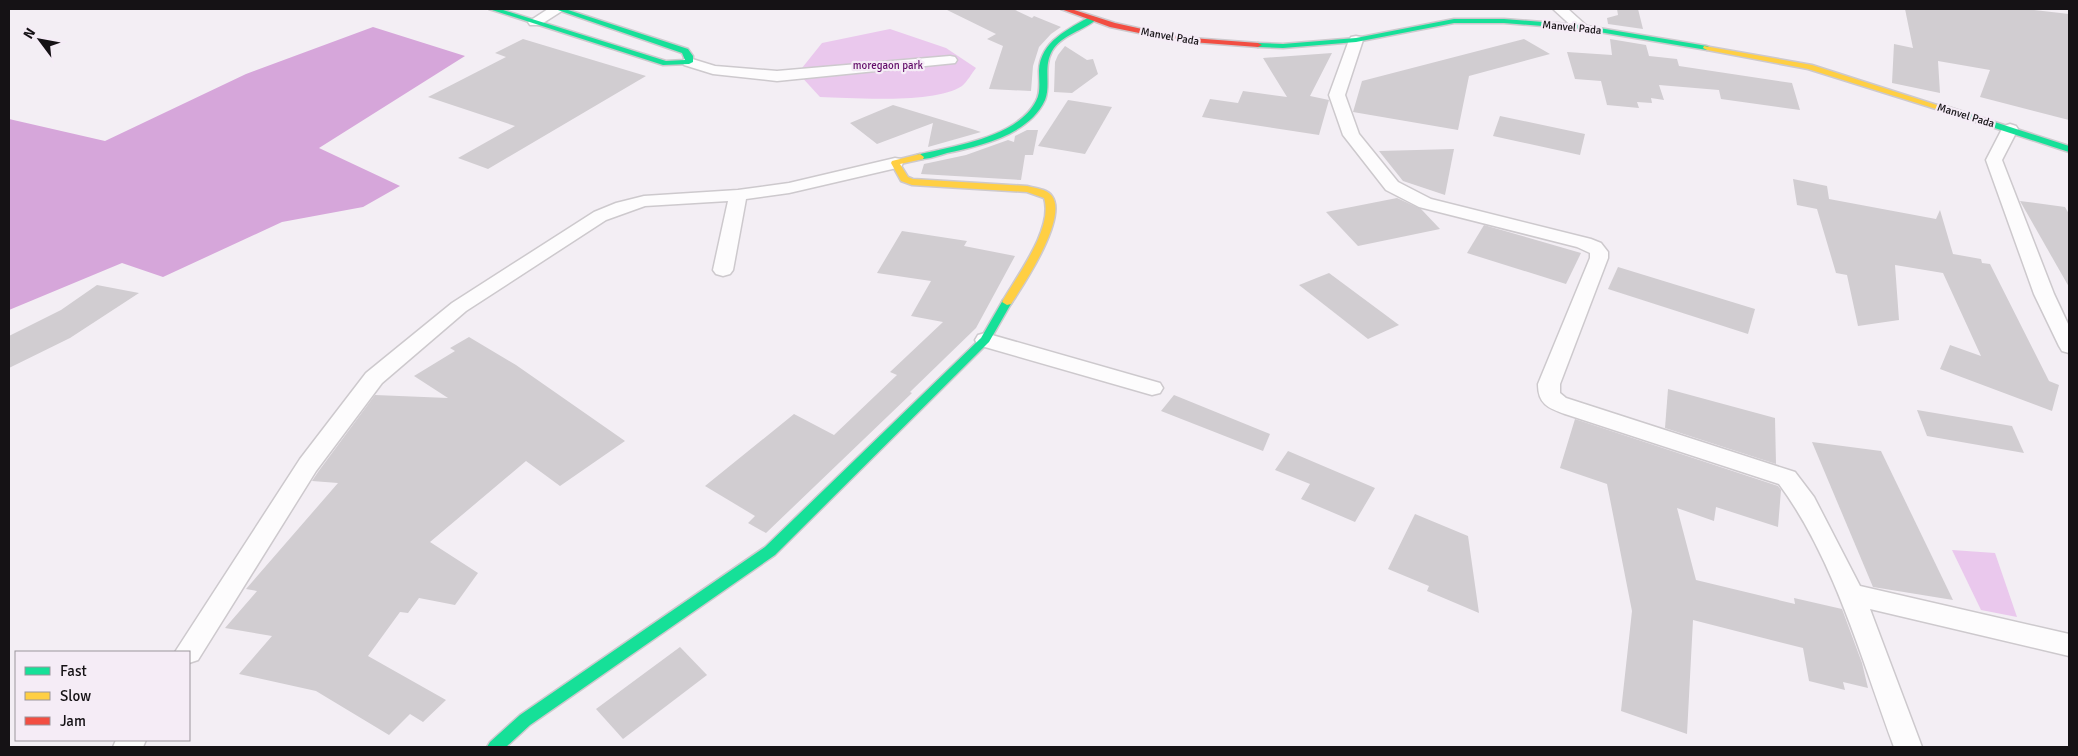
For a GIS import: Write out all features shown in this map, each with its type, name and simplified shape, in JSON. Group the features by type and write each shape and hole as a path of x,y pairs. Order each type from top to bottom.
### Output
{"street":[{"path":"493,9 666,63 689,62 713,70 777,76 950,60"},
{"path":"535,22 558,9 685,51 690,56 689,62"},
{"name":"Manvel Pada","path":"1065,9 1113,25 1204,42 1283,46 1356,40 1454,21 1504,21 1580,27 1687,44 1809,67 2069,149"},
{"path":"1560,9 1580,27"},
{"path":"189,651 308,465 374,378 459,307 600,216 622,207 644,201 738,195 789,188 895,163 992,137 1018,125 1036,111 1044,98 1044,58 1048,48 1057,40 1094,18"},
{"path":"1356,40 1346,74 1337,95 1351,135 1392,186 1425,203 1584,243 1599,252 1599,258 1549,384 1550,395 1558,403 1573,410 1787,478 1806,503 1851,594 1908,747"},
{"path":"2010,129 1994,160 2044,294 2069,346"},
{"path":"495,747 525,720 770,551 985,340 1047,231 1052,207 1049,198 1042,193 1027,189 912,182 904,179 895,163"},
{"path":"723,270 738,195"},
{"path":"985,340 1152,388"},
{"path":"1851,594 2069,646"}],"green space":[{"name":"moregaon park","path":"890,29 946,48 976,68 962,86 950,92 894,99 820,97 798,73 822,43"},
{"path":"1952,550 1995,553 2017,617 1981,610"}],"shaded area":[{"path":"373,27 465,56 319,148 400,186 363,207 282,222 163,277 122,263 9,310 9,119 105,141 246,74"}],"building":[{"path":"945,9 1013,9 1032,18 1034,16 1061,27 1051,34 1039,47 1033,66 1031,91 989,89 1003,46 987,39 996,34"},
{"path":"1617,9 1638,9 1643,29 1608,24 1607,18 1618,15"},
{"path":"1905,9 2025,9 2069,14 2069,120 1980,97 1990,70 1938,61 1940,93 1892,83 1894,44 1913,48"},
{"path":"523,39 646,76 488,169 458,158 515,126 428,97 506,57 495,53"},
{"path":"1524,39 1550,54 1469,76 1458,130 1353,112 1362,81"},
{"path":"1610,39 1646,45 1649,56 1677,59 1679,66 1792,83 1800,110 1721,99 1719,90 1659,85 1664,100 1651,98 1652,103 1637,102 1639,108 1607,105 1601,81 1575,79 1567,52 1612,55"},
{"path":"1065,46 1087,60 1093,59 1098,74 1072,93 1054,92 1055,62"},
{"path":"1332,53 1310,96 1329,100 1319,135 1202,117 1210,99 1238,103 1243,91 1287,97 1263,58"},
{"path":"1068,100 1112,107 1085,154 1038,146"},
{"path":"893,105 981,132 928,147 933,123 877,144 850,123"},
{"path":"1500,116 1585,134 1580,155 1493,136"},
{"path":"1027,130 1038,130 1033,155 1025,155 1021,180 921,174 924,164 966,155 1008,140 1014,142 1015,136"},
{"path":"1454,149 1445,195 1403,181 1379,151"},
{"path":"1793,179 1827,186 1829,199 1936,219 1940,210 1953,254 1981,259 1982,263 1990,264 2049,381 2059,385 2052,411 1940,369 1950,345 1981,356 1943,273 1895,265 1899,320 1858,326 1847,275 1836,273 1817,209 1797,205"},
{"path":"1397,198 1421,209 1440,229 1358,246 1326,212"},
{"path":"2020,201 2065,207 2069,214 2069,287"},
{"path":"1484,225 1581,253 1566,284 1467,253"},
{"path":"902,231 967,241 964,246 1015,256 976,328 910,392 912,393 766,533 748,523 755,516 705,486 794,414 834,435 897,375 890,372 943,322 911,316 931,281 877,273"},
{"path":"1618,267 1755,309 1748,334 1608,289"},
{"path":"1329,273 1399,325 1368,339 1299,285"},
{"path":"97,285 139,293 70,338 9,368 9,336 61,310"},
{"path":"469,337 516,365 625,441 560,486 526,461 430,542 478,573 455,605 419,598 408,613 400,612 368,656 446,700 423,722 410,714 389,735 316,691 239,674 272,636 225,628 257,591 246,589 338,483 312,481 318,472 375,395 448,398 414,376 455,351 450,348"},
{"path":"1668,389 1775,418 1776,464 1665,428"},
{"path":"1174,395 1270,434 1263,451 1161,411"},
{"path":"1917,410 2012,426 2024,453 1927,436"},
{"path":"1575,419 1778,486 1781,490 1778,527 1716,507 1714,521 1677,508 1696,580 1795,604 1794,598 1842,609 1862,663 1868,688 1843,682 1845,690 1809,681 1803,648 1693,620 1687,734 1621,711 1632,611 1607,484 1560,468"},
{"path":"1812,442 1881,451 1953,600 1873,587"},
{"path":"1288,451 1375,488 1355,522 1301,499 1310,484 1275,470"},
{"path":"1415,514 1468,536 1479,613 1427,591 1429,586 1388,569"},
{"path":"680,647 707,675 623,739 596,709"}],"traffic: fast":[{"path":"493,9 666,63 689,62 689,56 685,51 559,9"},
{"path":"920,157 986,140 1018,125 1031,115 1041,99 1043,69 1048,51 1068,32 1094,18"},
{"path":"1258,45 1283,46 1356,40 1454,21 1504,21 1581,27 1707,48"},
{"path":"1939,107 2069,149"},
{"path":"495,747 525,720 770,551 985,340 1007,302"}],"traffic: slow":[{"path":"1707,48 1809,67 1939,107"},
{"path":"920,157 895,163 904,179 912,182 1027,189 1048,197 1051,206 1050,219 1045,234 1007,302"}],"traffic: jam":[{"path":"1065,9 1113,25 1178,39 1258,45"}]}
